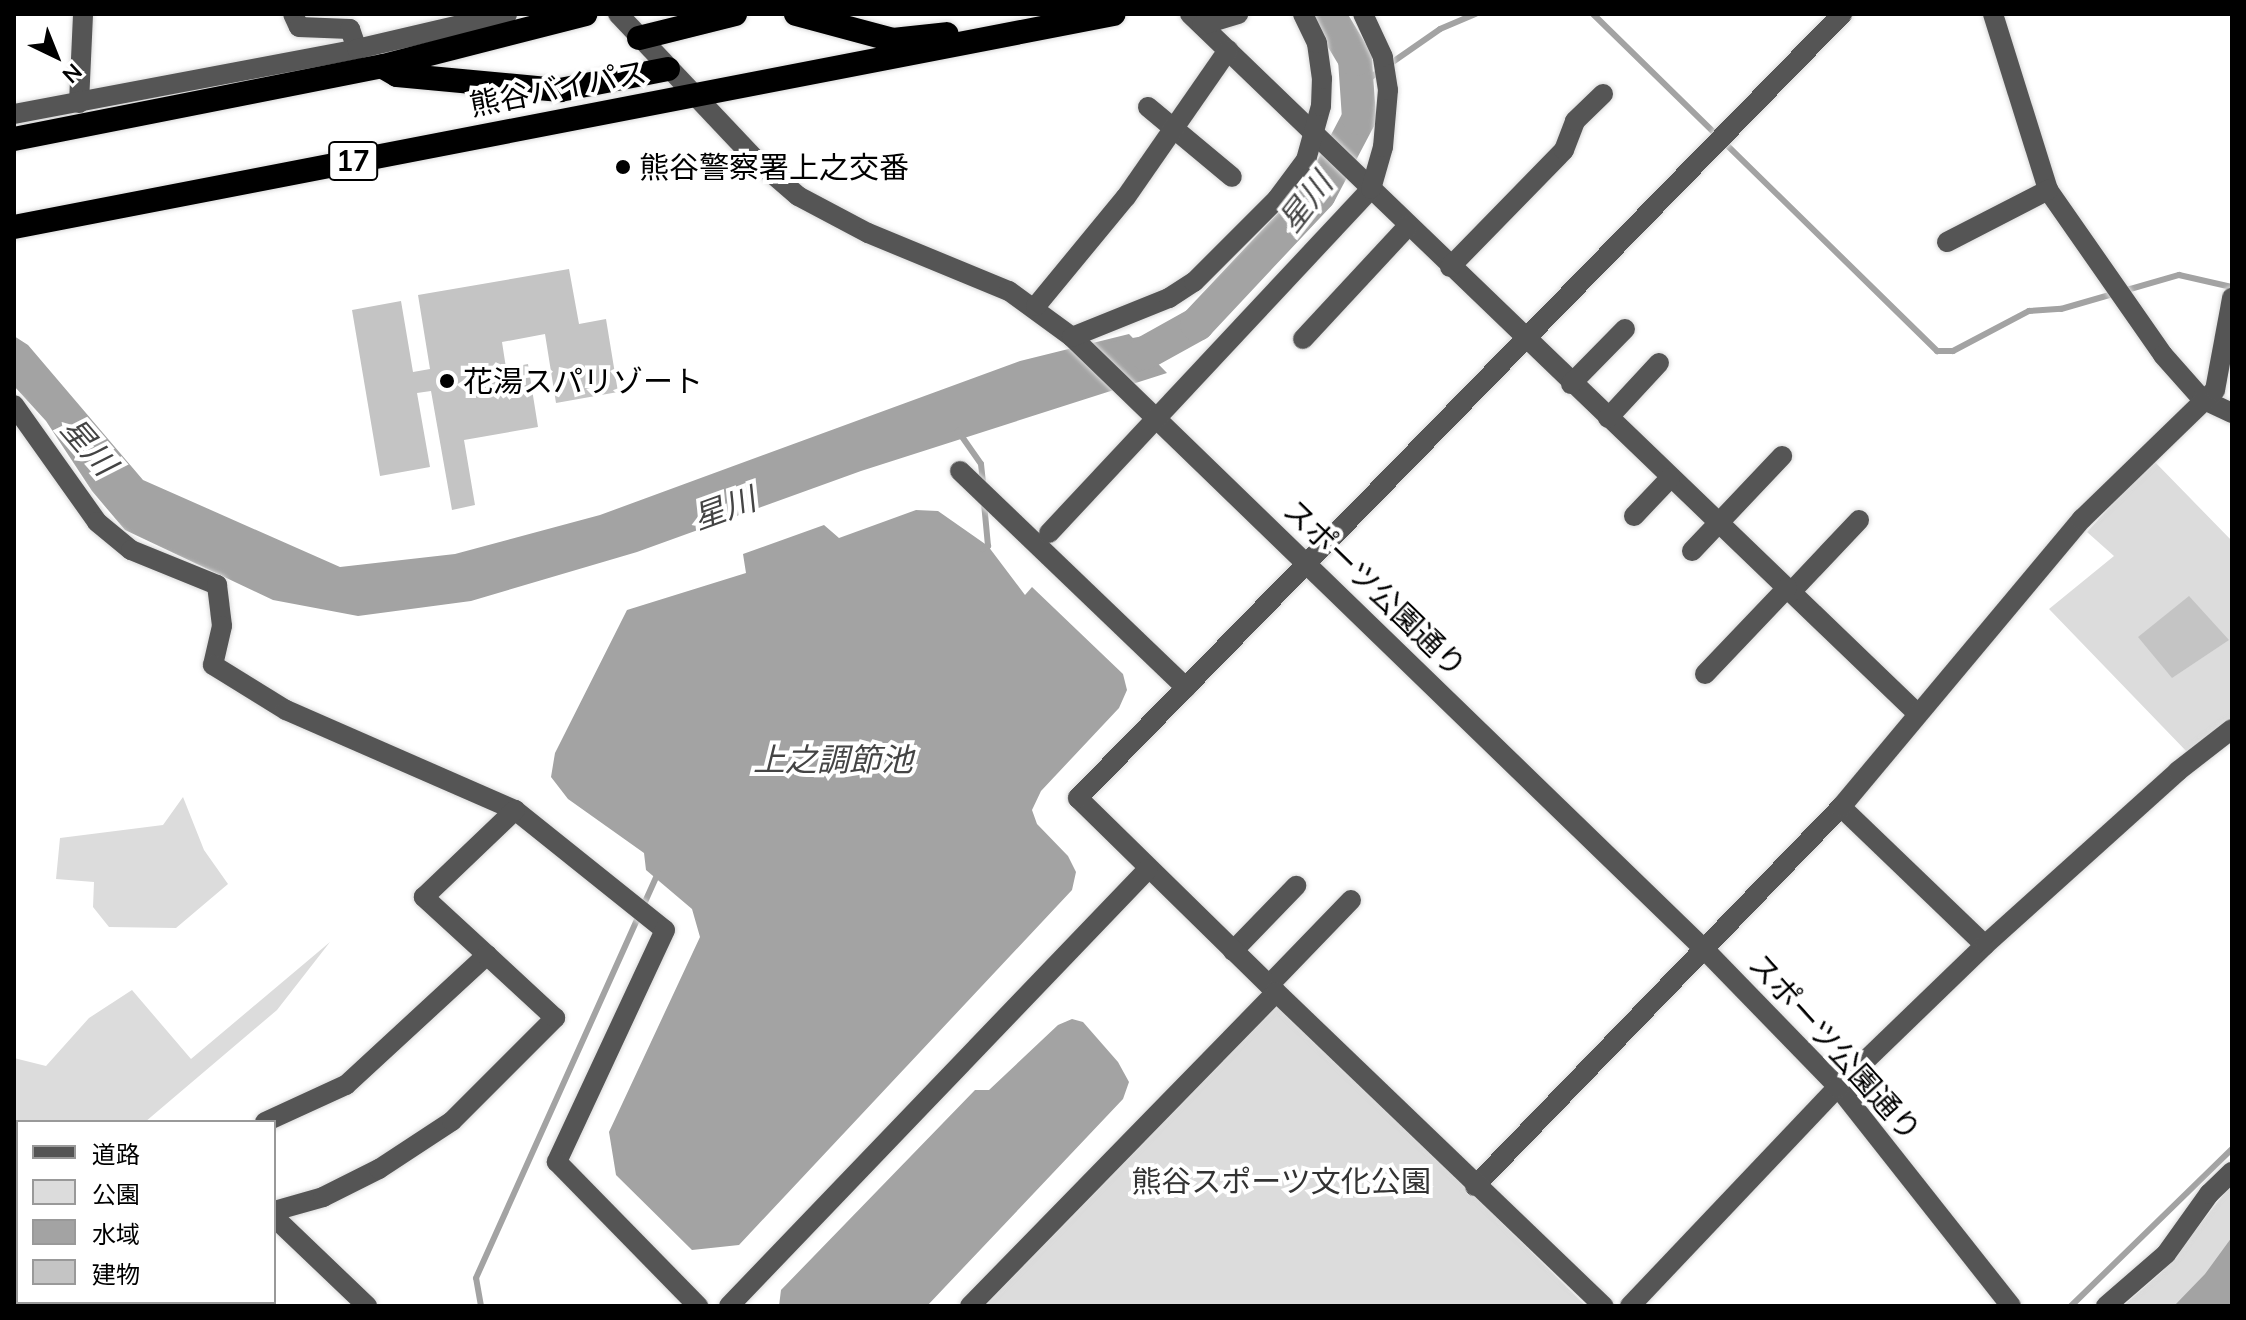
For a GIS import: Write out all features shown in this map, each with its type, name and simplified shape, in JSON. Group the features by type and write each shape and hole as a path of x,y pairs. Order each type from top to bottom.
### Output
{"highway":[{"name":"熊谷バイパス","path":"14,139 383,66 585,14"},
{"path":"639,38 735,14"},
{"path":"796,14 893,40 1002,25 1023,35"},
{"name":"熊谷バイパス","path":"14,227 692,94 1023,35 1114,14"},
{"path":"383,66 397,75 560,90 668,69"},
{"path":"14,212 60,218"}],"street":[{"path":"79,103 83,14"},
{"path":"293,14 299,27 350,29 357,49"},
{"path":"14,114 357,49 507,14"},
{"name":"スポーツ公園通り","path":"618,14 692,94 798,196 835,218 1036,306 1072,337 1705,950 1838,1087 2011,1306"},
{"path":"1196,20 1238,14"},
{"path":"1072,337 1169,298 1194,282 1277,199 1306,160 1315,133 1322,79 1317,43 1303,14"},
{"path":"1049,533 1144,434 1148,412 1371,189 1383,147 1386,83 1383,57 1363,14"},
{"path":"1604,1306 1475,1186 1078,798 1842,14"},
{"path":"1993,14 2048,190 2122,300 2202,399 2232,413"},
{"path":"1196,20 1571,384 1917,713"},
{"path":"1036,306 1126,197 1228,50"},
{"path":"1450,267 1564,150 1575,121 1603,94"},
{"path":"1148,107 1232,177"},
{"path":"1947,242 2048,190"},
{"path":"1303,339 1408,226"},
{"path":"1475,1186 1841,807 2082,519 2202,399 2215,390 2231,298"},
{"path":"1571,384 1625,329"},
{"path":"1608,418 1659,363"},
{"path":"14,405 97,522 131,550 217,585 222,626 213,665 286,710 515,810 665,930 557,1162 698,1306"},
{"path":"1692,551 1782,456"},
{"path":"960,471 1186,688"},
{"path":"1634,516 1670,478"},
{"path":"1705,674 1859,520"},
{"path":"1630,1306 1838,1087 1985,945 2178,771 2232,729"},
{"path":"1841,807 1985,945"},
{"path":"276,1210 323,1197 452,1121 555,1018 424,897 515,810"},
{"path":"729,1306 1148,869"},
{"path":"1233,951 1296,886"},
{"path":"970,1306 1272,988 1351,900"},
{"path":"269,1120 346,1085 487,955"},
{"path":"2106,1306 2166,1254 2209,1194 2232,1172"},
{"path":"276,1219 367,1306"}],"green space":[{"path":"2153,460 2232,541 2232,722 2189,754 2049,609 2114,556 2087,532"},
{"path":"183,797 204,850 228,884 176,928 109,927 93,907 94,882 56,879 60,838 163,825"},
{"path":"330,942 277,1010 147,1120 16,1120 14,1165 14,1058 46,1066 89,1018 132,990 191,1059"},
{"name":"熊谷スポーツ文化公園","path":"1278,1002 1586,1306 982,1306"},
{"path":"2232,1184 2232,1306 2123,1306 2163,1271"}],"water":[{"path":"1129,334 1167,373 861,471 637,552 471,601 358,616 273,600 125,530 92,491 46,421 14,386 14,336 28,345 143,480 340,567 455,554 600,515 1020,361"},
{"name":"上之調節池","path":"916,510 938,511 988,546 1025,595 1032,587 1123,674 1127,690 1119,708 1041,791 1032,810 1037,824 1068,856 1076,872 1072,890 739,1245 692,1250 616,1175 609,1132 700,937 692,909 646,870 644,853 568,799 551,777 555,753 627,610 746,573 743,554 824,525 839,538"},
{"path":"1072,1019 1083,1022 1118,1062 1129,1082 1123,1099 927,1306 779,1306 781,1290 975,1090 989,1090 1058,1025"},
{"path":"2232,1237 2232,1306 2174,1306 2205,1274"}],"building":[{"name":"花湯スパリゾート","path":"569,269 579,324 606,319 618,392 556,403 545,334 502,342 506,368 528,364 538,427 464,440 475,505 452,510 431,391 417,393 430,467 380,476 352,310 401,301 413,372 430,369 418,295"},
{"path":"2189,596 2229,640 2172,678 2138,637"}],"waterway":[{"name":"星川","path":"1102,361 1145,353 1197,324 1319,194 1359,118 1355,59 1328,14"},
{"path":"1361,84 1440,29 1476,14"},
{"path":"1593,14 1937,351 1953,351 2029,311 2061,309 2179,275 2232,287"},
{"path":"958,431 981,464 983,484"},
{"path":"983,549 988,546 984,503"},
{"path":"481,1306 476,1278 658,873"},
{"path":"2071,1306 2232,1149"}],"place":[{"name":"熊谷警察署上之交番","path":"623,167"},
{"name":"花湯スパリゾート","path":"447,381"}]}
